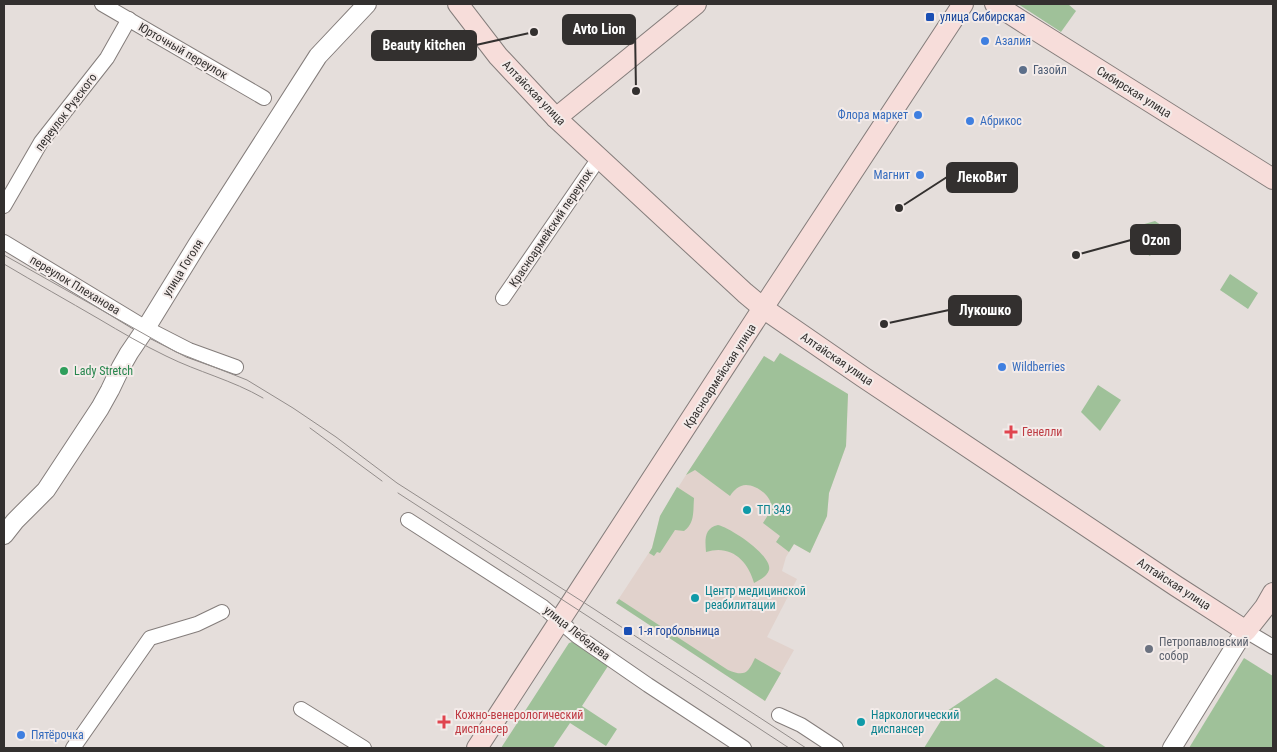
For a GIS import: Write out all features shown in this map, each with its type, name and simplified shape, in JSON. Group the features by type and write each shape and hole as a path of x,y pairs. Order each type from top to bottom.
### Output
{"main road":[{"name":"Алтайская улица","path":"458,4 498,56 556,118 763,308 1163,578 1246,631"},
{"path":"556,118 696,4"},
{"name":"Красноармейская улица","path":"477,748 963,4"},
{"name":"Сибирская улица","path":"995,4 1273,179"},
{"path":"1246,631 1273,593"}],"street":[{"name":"Юрточный переулок","path":"102,4 264,98"},
{"name":"улица Гоголя","path":"4,535 15,521 46,490 100,408 121,367 318,56 367,4"},
{"name":"переулок Рузского","path":"4,206 41,142 107,58 129,19"},
{"name":"Красноармейский переулок","path":"503,298 599,158"},
{"name":"переулок Плеханова","path":"4,242 146,328"},
{"path":"146,328 190,350 236,367"},
{"name":"улица Лебедева","path":"408,520 542,607 592,647 744,748"},
{"path":"73,748 150,638 196,624 222,612"},
{"path":"1172,748 1246,631"},
{"name":"Алтайская улица","path":"1246,631 1273,647"},
{"path":"302,709 364,748"},
{"path":"779,715 801,725 836,748"}],"shaded area":[{"path":"780,353 848,394 846,446 829,493 827,516 810,553 794,544 786,557 782,571 797,579 767,637 794,650 765,701 616,603 652,548 660,516 764,356 774,362"}],"green space":[{"path":"1018,4 1068,4 1076,11 1061,32"},
{"path":"1155,221 1167,229 1150,256 1130,243 1141,225"},
{"path":"1230,274 1258,293 1248,309 1220,290"},
{"path":"780,353 848,394 846,446 829,493 827,516 810,553 794,544 789,552 776,542 780,536 763,523 770,512 771,504 767,496 759,489 743,485 737,488 730,496 695,470 686,475 764,356 774,362"},
{"path":"1098,385 1121,400 1100,431 1081,412"},
{"path":"677,487 694,498 692,520 684,531 675,530 660,553 657,552 654,556 649,553 660,516"},
{"path":"718,525 732,531 750,543 765,557 769,570 765,576 754,583 747,567 737,556 723,550 706,552 706,535 710,529"},
{"path":"619,599 728,670 738,673 745,672 755,658 781,673 765,701 616,603"},
{"path":"572,642 608,666 582,706 617,729 606,746 570,723 553,748 501,748 569,643"},
{"path":"1244,658 1273,676 1273,748 1189,748"},
{"path":"996,678 1107,748 924,748 947,711"}],"tram line":[{"path":"4,255 176,352 247,380 293,408 336,437 397,483 806,748"},
{"path":"4,264 149,347 178,362 239,386 263,398"},
{"path":"310,428 382,481"},
{"path":"398,493 789,748"}],"place":[{"name":"улица Сибирская","path":"930,17"},
{"name":"Beauty kitchen","path":"534,32"},
{"name":"Азалия","path":"985,41"},
{"name":"Газойл","path":"1023,70"},
{"name":"Avto Lion","path":"636,91"},
{"name":"Флора маркет","path":"918,115"},
{"name":"Абрикос","path":"970,121"},
{"name":"Магнит","path":"920,175"},
{"name":"ЛекоВит","path":"899,208"},
{"name":"Ozon","path":"1076,255"},
{"name":"Лукошко","path":"884,324"},
{"name":"Wildberries","path":"1002,367"},
{"name":"Lady Stretch","path":"64,371"},
{"name":"Генелли","path":"1011,432"},
{"name":"ТП 349","path":"747,510"},
{"name":"Центр медицинской реабилитации","path":"695,598"},
{"name":"1-я горбольница","path":"628,631"},
{"name":"Петропавловский собор","path":"1149,649"},
{"name":"Кожно-венерологический диспансер","path":"444,722"},
{"name":"Наркологический диспансер","path":"861,722"},
{"name":"Пятёрочка","path":"21,735"}]}
